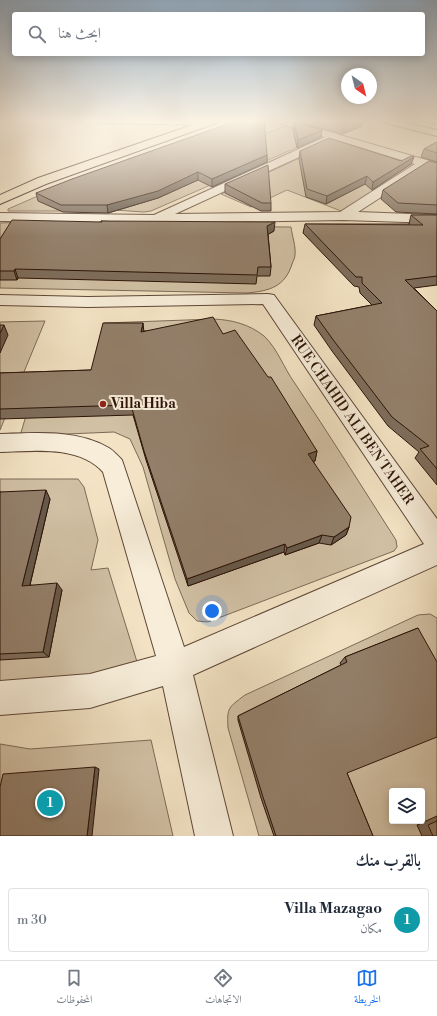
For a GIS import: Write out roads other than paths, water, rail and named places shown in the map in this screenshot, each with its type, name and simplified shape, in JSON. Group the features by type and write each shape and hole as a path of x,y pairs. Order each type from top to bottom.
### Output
{"main road":[{"path":"0,188 79,159"},
{"path":"0,200 54,177 105,159"},
{"path":"40,173 54,177"}],"street":[{"path":"152,219 285,159"},
{"path":"407,159 437,168"},
{"path":"343,216 424,164"},
{"path":"0,217 152,219 343,216 437,220"},
{"name":"RUE CHAHID ALI BEN TAHER","path":"0,300 88,302 268,299 437,541"},
{"path":"0,442 36,442 84,447 101,454 114,467 175,667 214,836"},
{"path":"0,698 90,691 175,667 437,552"}],"place":[{"name":"Villa Hiba","path":"103,404"},
{"name":"Villa Mazagao","path":"50,803"}]}
